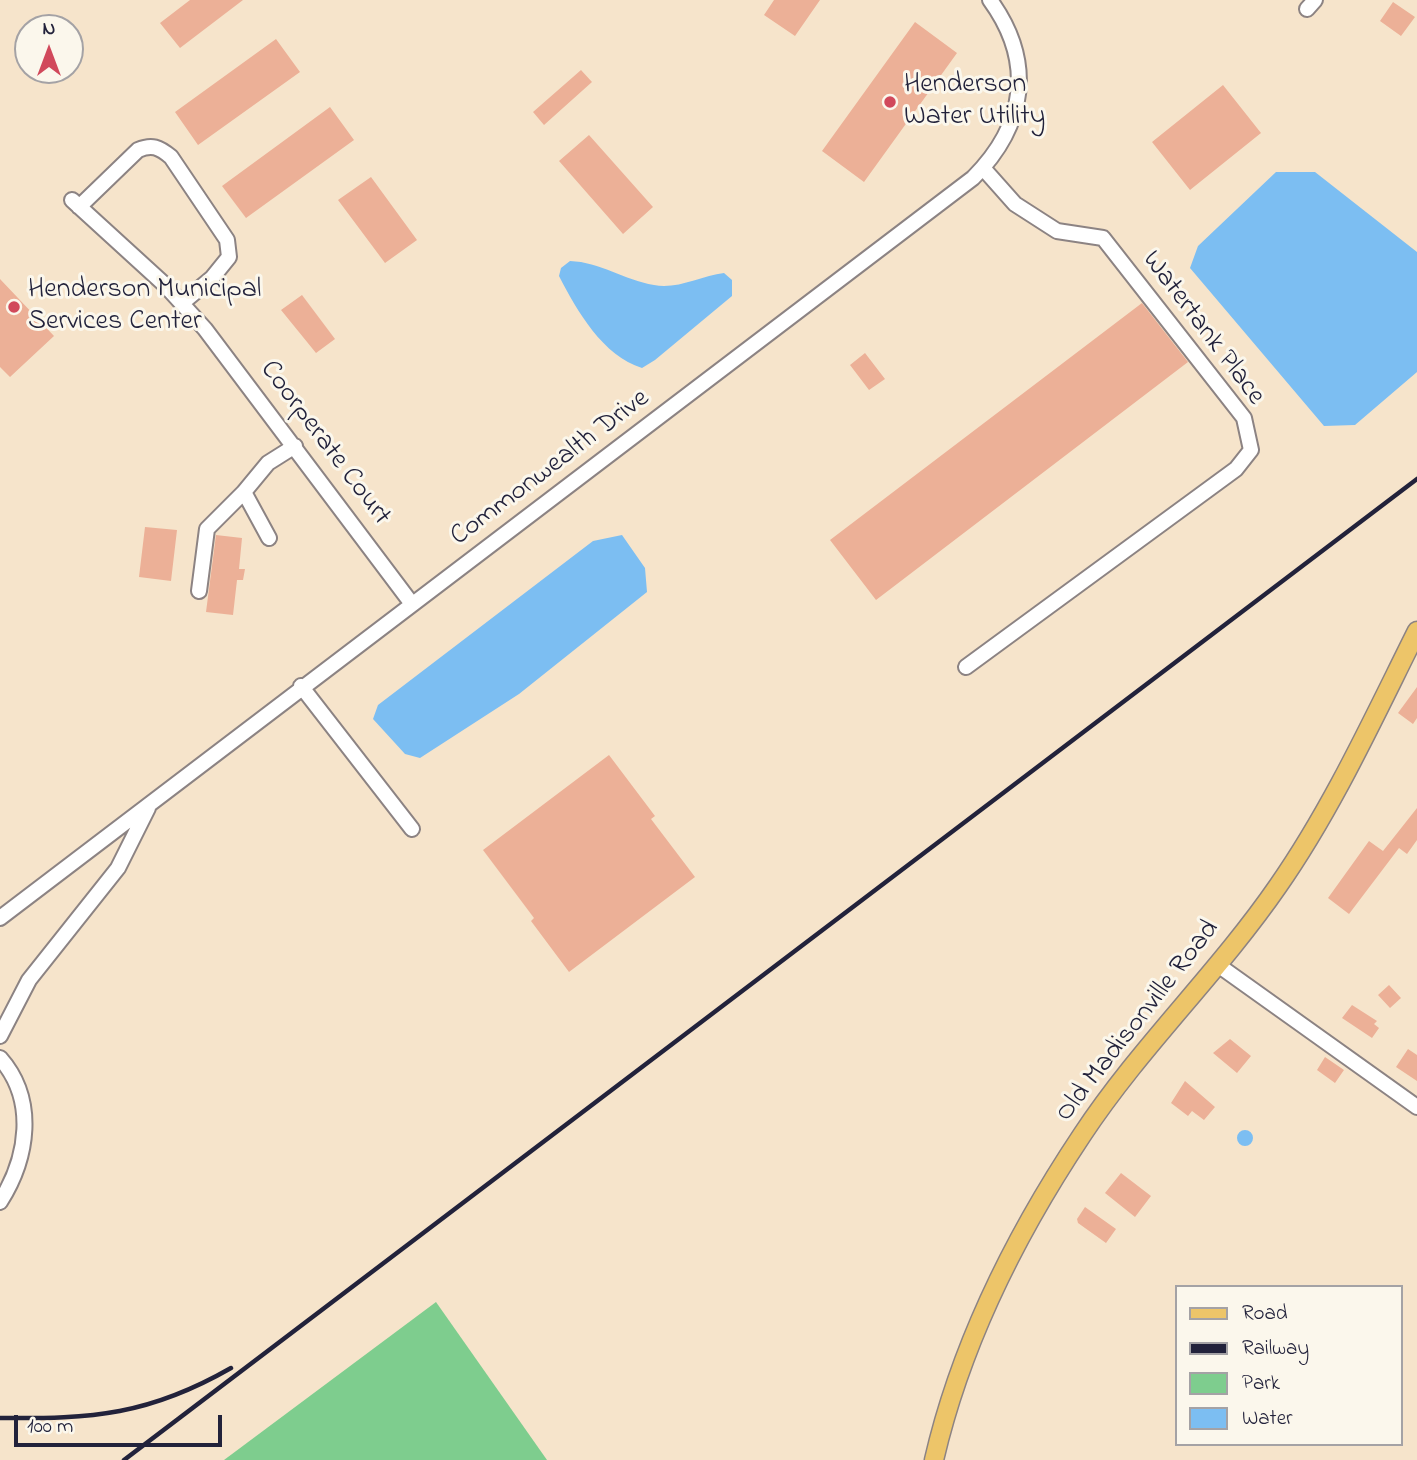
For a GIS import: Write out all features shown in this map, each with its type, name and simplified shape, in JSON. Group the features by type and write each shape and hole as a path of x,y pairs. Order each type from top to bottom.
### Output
{"main road":[{"name":"Old Madisonville Road","path":"934,1460 951,1398 978,1324 1030,1222 1082,1134 1218,965 1298,856 1414,643"}],"street":[{"name":"Commonwealth Drive","path":"0,918 983,168 1010,127 1019,88 1015,50 1009,31 989,0"},
{"name":"Coorperate Court","path":"182,303 212,278 229,257 227,240 172,157 161,148 149,145 138,149 76,204 182,303 295,446 412,604"},
{"name":"Watertank Place","path":"966,667 1236,469 1251,450 1244,418 1103,238 1057,231 1015,204 983,168"},
{"path":"199,592 206,529 244,492 268,463 295,446"},
{"path":"244,492 269,538"},
{"path":"301,686 412,829"},
{"path":"0,1036 29,981 118,868 150,803"},
{"path":"1218,965 1417,1107"},
{"path":"0,1058 21,1092 26,1126 14,1180 0,1202"}],"green space":[{"path":"436,1302 547,1460 224,1460"}],"water":[{"path":"1276,172 1315,172 1417,252 1417,372 1355,425 1324,426 1190,268 1198,246"},
{"path":"570,261 592,264 643,283 662,286 724,273 732,280 732,296 642,368 628,362 603,343 583,317 559,276 561,268"},
{"path":"622,535 645,568 647,592 519,694 420,758 405,754 373,719 378,705 593,541"},
{"path":"1245,1130 1253,1138 1245,1146 1237,1138"}],"building":[{"path":"190,0 243,0 180,48 160,23"},
{"path":"774,0 820,0 795,36 764,15"},
{"path":"1393,2 1415,17 1401,36 1380,21"},
{"name":"Henderson Water Utility","path":"915,22 957,53 864,182 822,151"},
{"path":"276,39 300,72 198,145 175,112"},
{"path":"581,70 592,82 544,125 533,112"},
{"path":"1223,85 1261,133 1190,190 1152,142"},
{"path":"330,107 354,140 246,218 222,186"},
{"path":"589,135 653,207 623,234 559,161"},
{"path":"371,177 417,240 385,263 338,200"},
{"name":"Henderson Municipal Services Center","path":"0,279 54,336 10,377 0,367"},
{"path":"302,295 335,339 316,353 281,310"},
{"path":"1142,303 1188,362 876,600 830,540"},
{"path":"865,353 885,379 869,390 850,365"},
{"path":"145,527 177,530 171,581 139,577"},
{"path":"216,535 242,538 239,569 245,569 243,580 237,580 233,615 206,612"},
{"path":"1417,687 1417,718 1413,724 1398,713"},
{"path":"609,755 655,816 651,819 695,877 569,972 531,921 534,918 483,850"},
{"path":"1417,808 1417,840 1407,854 1399,848 1349,914 1328,898 1369,841 1383,851"},
{"path":"1389,985 1401,998 1390,1008 1378,995"},
{"path":"1352,1005 1377,1021 1374,1024 1379,1028 1372,1038 1342,1018"},
{"path":"1230,1039 1251,1056 1237,1073 1213,1053"},
{"path":"1408,1049 1417,1055 1417,1081 1396,1067"},
{"path":"1325,1057 1344,1070 1335,1083 1317,1070"},
{"path":"1185,1081 1215,1107 1204,1120 1192,1111 1188,1116 1171,1103"},
{"path":"1121,1173 1151,1196 1135,1217 1105,1193"},
{"path":"1085,1207 1116,1229 1106,1243 1078,1223 1077,1219"}],"railway":[{"path":"124,1460 1417,479"},
{"path":"0,1418 64,1417 120,1411 173,1396 231,1368"}],"place":[{"name":"Henderson Water Utility","path":"890,102"},
{"name":"Henderson Municipal Services Center","path":"14,307"}]}
